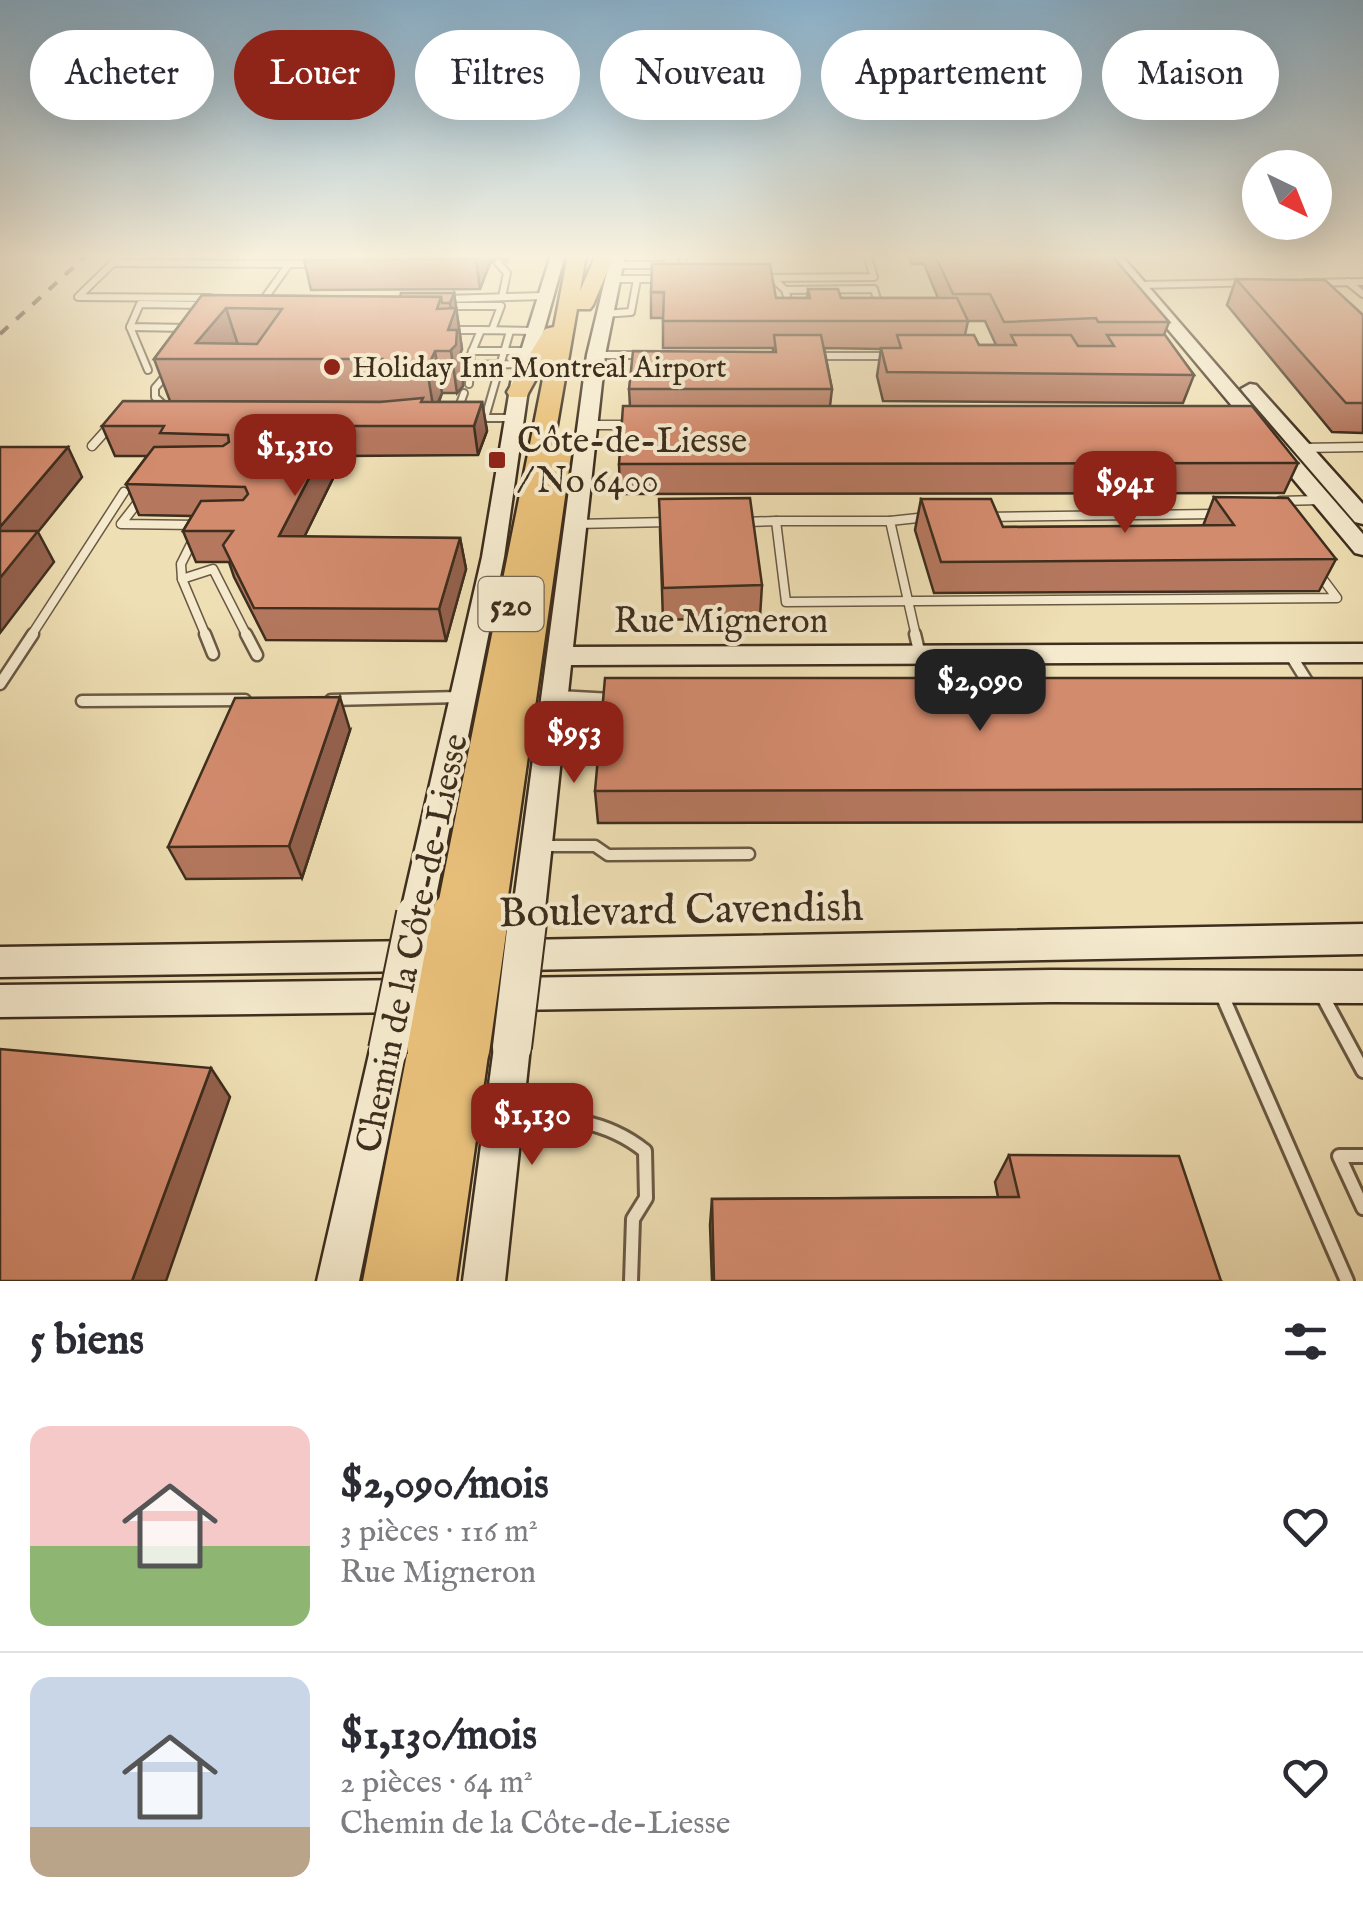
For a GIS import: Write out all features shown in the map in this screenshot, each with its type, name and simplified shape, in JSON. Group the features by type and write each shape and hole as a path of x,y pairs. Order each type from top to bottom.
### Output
{"highway":[{"path":"518,392 568,315"},
{"name":"520","path":"453,911 573,315"},
{"name":"Chemin de la Côte-de-Liesse","path":"431,1281 449,1049 453,911"},
{"name":"Chemin de la Côte-de-Liesse","path":"388,1281 449,1049"}],"main road":[{"name":"Chemin de la Côte-de-Liesse","path":"453,911 463,697 493,557 526,358 533,331 558,315"},
{"name":"Chemin de la Côte-de-Liesse","path":"338,1281 449,1049 530,909 596,355 579,315"},
{"path":"1169,315 1196,356 1255,427 1363,548"},
{"path":"1177,315 1363,517"},
{"name":"Rue Migneron","path":"560,656 1363,653"},
{"name":"Boulevard Cavendish","path":"0,962 1363,939"},
{"path":"0,1000 1363,987"},
{"name":"Chemin de la Côte-de-Liesse","path":"449,1049 504,1120 484,1281"}],"lane":[{"path":"136,315 130,328 148,370"},
{"path":"492,330 498,315"},
{"path":"130,328 202,328 193,340"},
{"path":"444,330 533,331"},
{"path":"482,330 472,352 467,388 455,419 516,418"},
{"path":"486,418 510,330"},
{"path":"472,352 504,352 526,358"},
{"path":"596,355 645,355"},
{"path":"801,356 898,356"},
{"path":"470,365 500,365 526,358"},
{"path":"176,361 155,388 156,396 166,409 185,409"},
{"path":"92,446 112,423"},
{"path":"587,426 638,426"},
{"path":"1302,448 1363,447"},
{"path":"152,484 121,524 200,525 181,564 182,579 213,654"},
{"path":"0,684 124,492"},
{"path":"1265,501 1322,500"},
{"path":"980,517 1235,514"},
{"path":"740,522 941,517"},
{"path":"776,521 786,602 1337,598 1316,570"},
{"path":"890,521 927,654 944,687"},
{"path":"575,524 687,522"},
{"path":"182,579 213,569 256,655"},
{"path":"1290,654 1317,697 1298,697"},
{"path":"926,688 962,687"},
{"path":"555,696 633,700"},
{"path":"310,700 463,697"},
{"path":"82,701 254,700"},
{"path":"536,846 595,846 608,855 750,854"},
{"path":"1218,987 1347,1281"},
{"path":"1319,988 1363,1071"},
{"path":"504,1120 604,1123 645,1151 646,1198 634,1220 630,1281"},
{"path":"1363,1156 1339,1156 1363,1208"}],"building":[{"path":"187,315 220,315 196,343 257,344 278,315 454,315 448,330 457,330 456,345 450,351 435,351 427,369 378,367 382,359 154,359"},
{"path":"663,315 965,315 968,321 663,321"},
{"path":"1000,315 1163,315 1169,322 1098,322 1096,318 1004,322"},
{"path":"1268,315 1363,315 1363,403 1346,403"},
{"path":"774,335 821,335 832,389 629,389 633,351 776,352"},
{"path":"897,335 974,335 979,345 1016,345 1011,335 1071,335 1078,346 1114,346 1107,335 1165,335 1194,375 887,372 881,348 901,348"},
{"path":"423,398 421,402 482,402 474,426 336,426 279,536 460,538 439,609 254,608 223,545 233,531 183,531 201,501 243,500 248,494 245,487 126,484 154,447 223,446 229,442 228,435 160,433 164,426 102,426 123,401 380,402"},
{"path":"623,406 1252,406 1298,463 619,464"},
{"path":"0,447 68,447 0,527"},
{"path":"1214,497 1288,498 1336,559 941,562 921,499 991,499 1003,527 1234,525"},
{"path":"750,498 762,585 663,588 659,499"},
{"path":"0,531 38,531 0,578"},
{"path":"605,678 1363,678 1363,789 595,791"},
{"path":"340,697 289,846 168,847 235,698"},
{"path":"0,1049 211,1068 132,1281 0,1281"},
{"path":"1009,1155 1179,1156 1221,1281 714,1281 712,1199 1019,1197"}],"railway":[{"path":"0,334 21,315"}],"place":[{"name":"Holiday Inn Montreal Airport","path":"332,367"},
{"name":"Côte-de-Liesse / No 6400","path":"497,460"}]}
